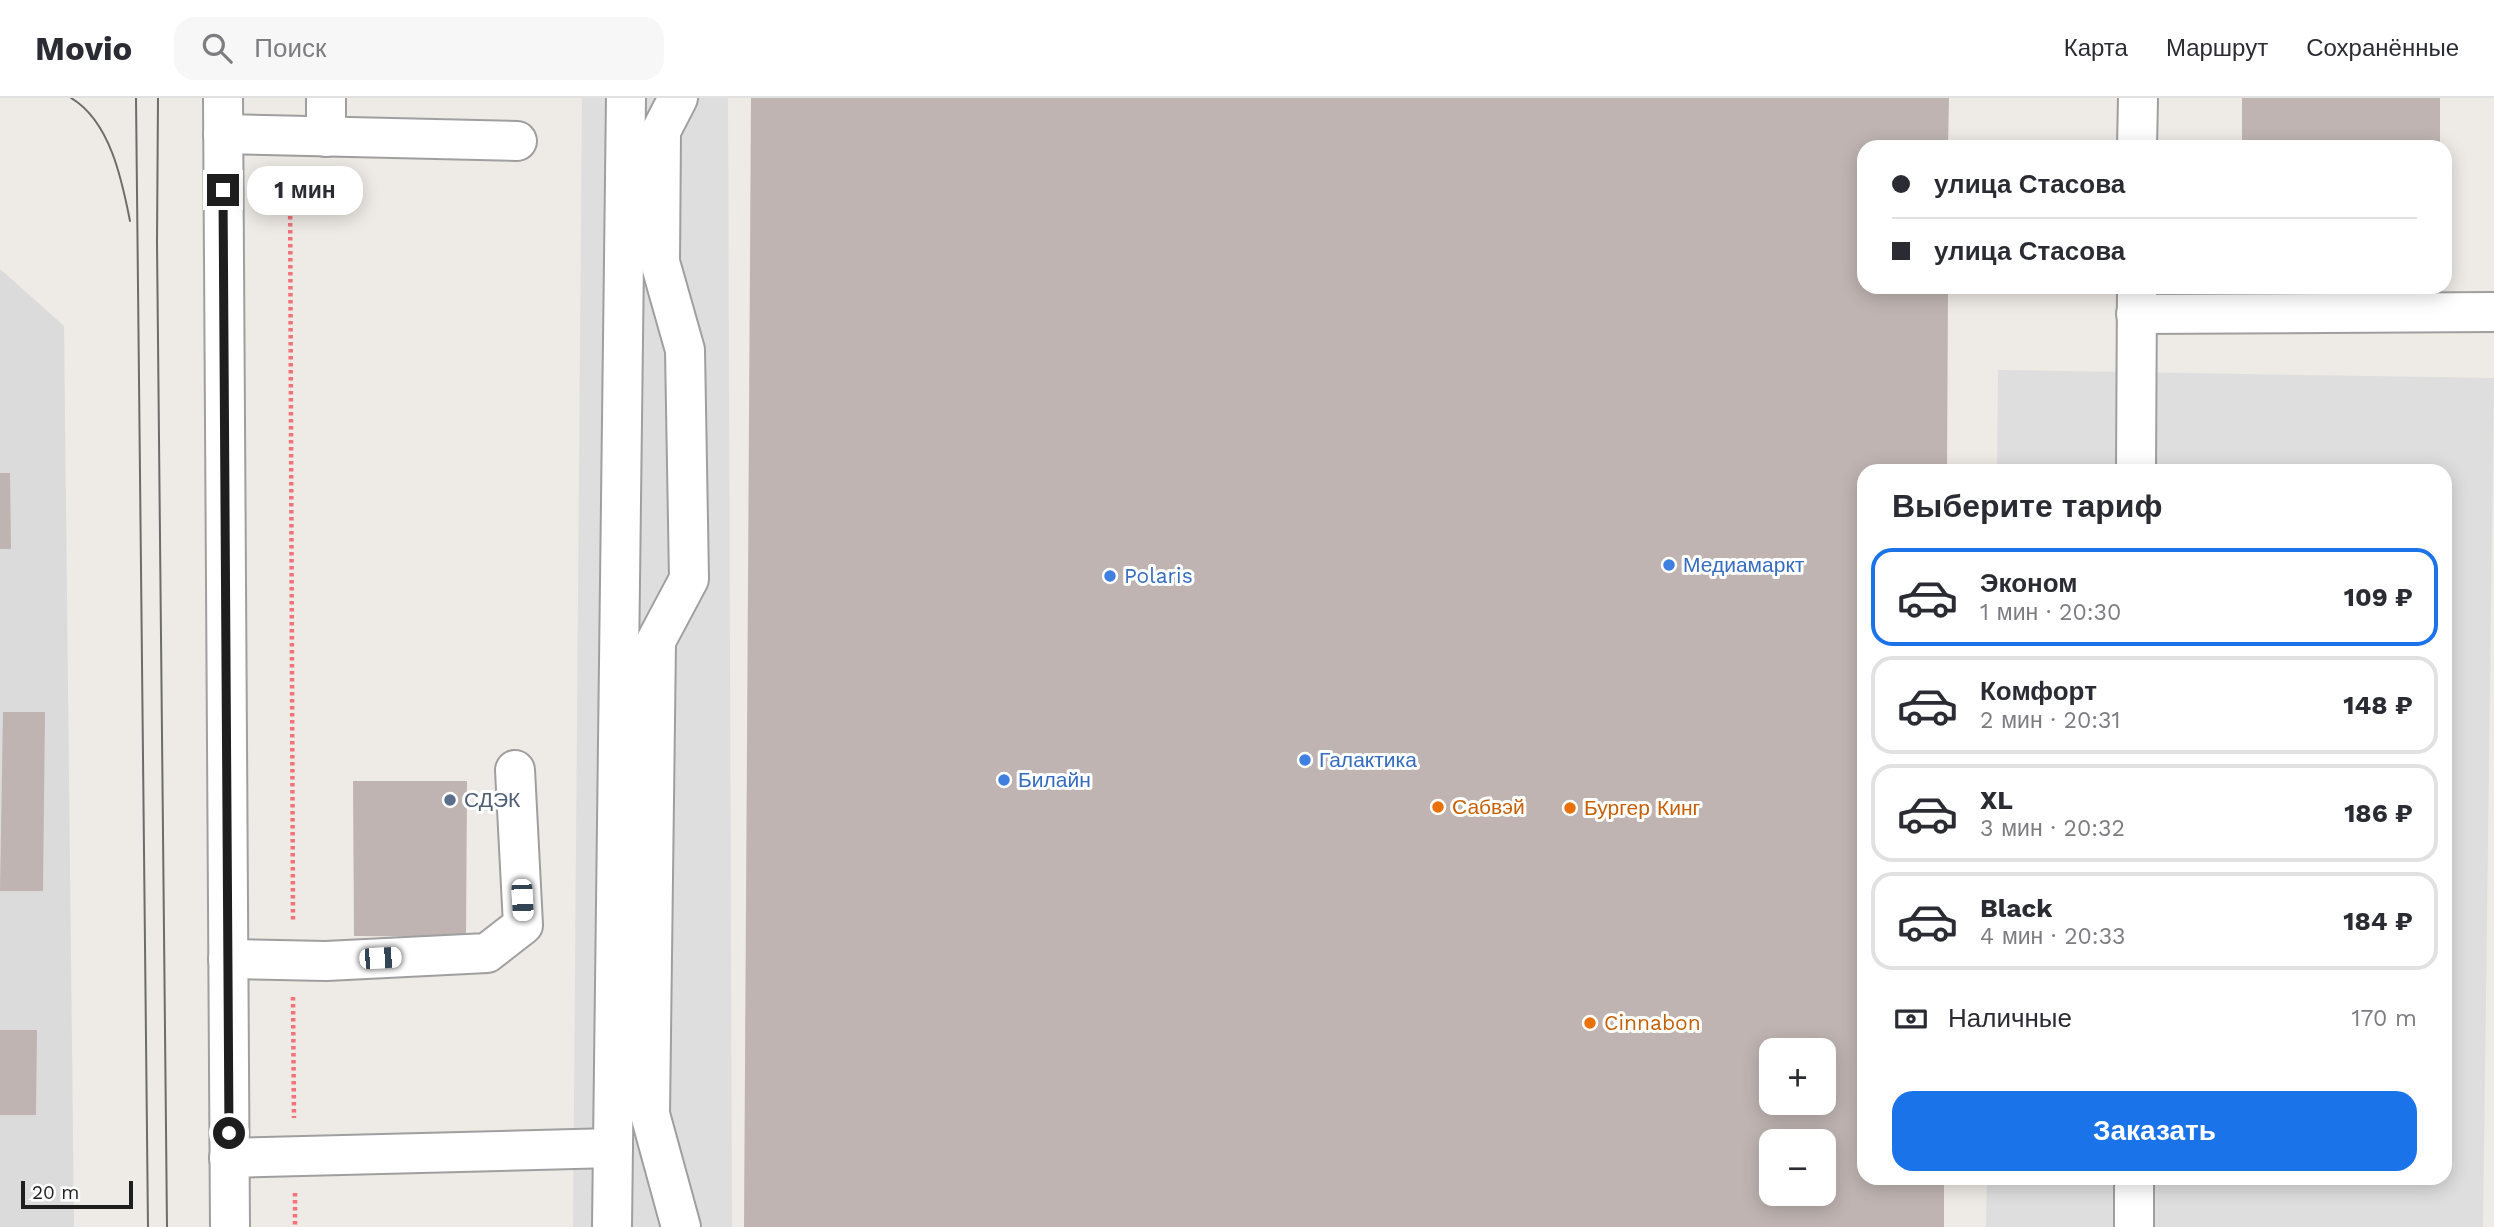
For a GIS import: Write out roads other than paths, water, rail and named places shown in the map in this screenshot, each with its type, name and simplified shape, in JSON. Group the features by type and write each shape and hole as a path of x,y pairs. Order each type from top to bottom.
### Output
{"street":[{"path":"308,136 326,98"},
{"path":"612,1227 626,98"},
{"path":"678,98 661,131 660,262 685,351 689,579 656,641 650,1114 681,1227"},
{"path":"2137,140 2138,98"},
{"path":"230,1227 223,116 308,136 516,141"},
{"path":"2136,464 2136,300 2494,312"},
{"path":"228,959 293,960 487,953 523,925 515,770"},
{"path":"229,1158 613,1148"},
{"path":"2134,1185 2134,1227"}],"tram line":[{"path":"71,98 96,121 105,136 118,170 130,221"},
{"path":"136,98 148,1227"},
{"path":"158,98 157,242 167,1227"}],"place":[{"name":"Медиамаркт","path":"1669,565"},
{"name":"Polaris","path":"1110,576"},
{"name":"Галактика","path":"1305,760"},
{"name":"Билайн","path":"1004,780"},
{"name":"СДЭК","path":"450,800"},
{"name":"Сабвэй","path":"1438,807"},
{"name":"Бургер Кинг","path":"1570,808"},
{"name":"Cinnabon","path":"1590,1023"}]}
